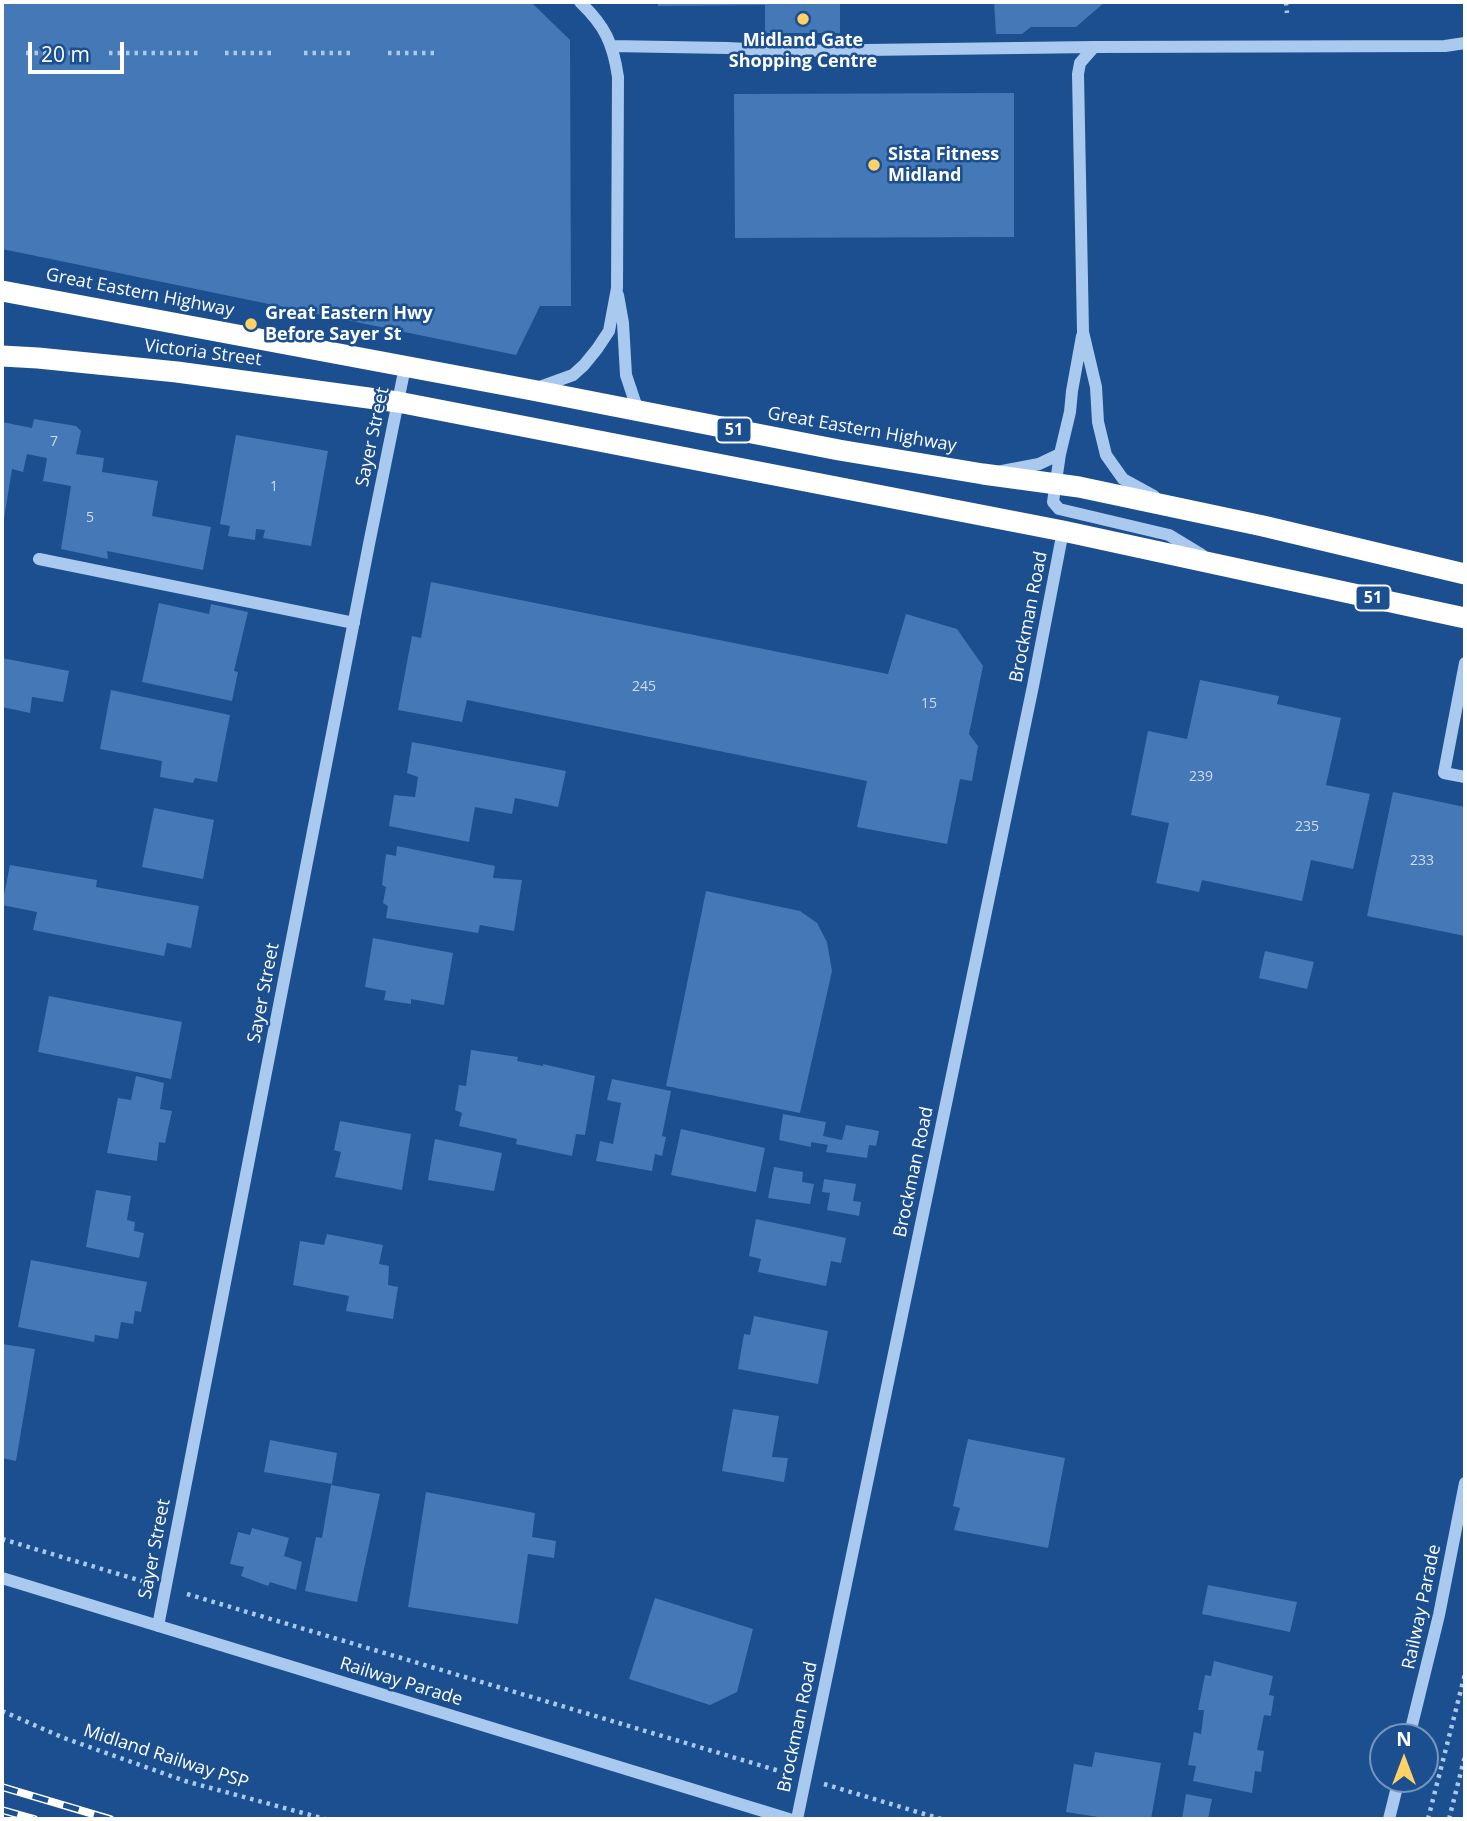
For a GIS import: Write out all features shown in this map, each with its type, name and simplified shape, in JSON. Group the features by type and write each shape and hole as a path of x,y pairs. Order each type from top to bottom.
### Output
{"highway":[{"name":"Great Eastern Highway","path":"2,291 839,450 1079,487 1263,526 1465,574"},
{"name":"Victoria Street","path":"2,356 177,372 398,402"},
{"name":"51","path":"398,402 1063,531 1465,618"}],"street":[{"path":"580,2 593,14 615,53 618,77 617,288 623,323 626,375 638,411"},
{"path":"611,46 789,51 1445,46 1465,43"},
{"path":"1445,46 1465,51"},
{"path":"1094,47 1080,62 1078,74 1083,332 1070,412 1054,484 1053,502 1059,509 1170,535 1214,563"},
{"path":"533,390 573,375 584,365 609,331 617,288"},
{"path":"1083,332 1096,387 1098,422 1106,455 1123,479 1172,507"},
{"name":"Sayer Street","path":"158,1626 405,367"},
{"path":"984,474 1039,464 1060,454"},
{"name":"Brockman Road","path":"797,1819 1063,531"},
{"path":"38,559 354,623"},
{"path":"1465,663 1444,773 1465,777"},
{"name":"Railway Parade","path":"1413,1723 1440,1615 1465,1483"},
{"name":"Railway Parade","path":"2,1578 789,1819"},
{"path":"1389,1819 1396,1793"}],"path":[{"path":"1286,2 1287,13"},
{"path":"26,53 80,53"},
{"path":"109,53 198,53"},
{"path":"225,53 275,53"},
{"path":"304,53 355,53"},
{"path":"388,53 435,53"},
{"path":"2,1539 942,1819"},
{"path":"1427,1819 1465,1674"},
{"name":"Midland Railway PSP","path":"2,1711 64,1738 185,1781 326,1819"},
{"path":"1449,1819 1465,1756"}],"building":[{"path":"2,2 531,2 570,40 571,306 540,306 516,355 2,249"},
{"name":"Midland Gate Shopping Centre","path":"658,2 840,2 840,33 765,33 765,5 658,6"},
{"path":"994,2 1105,2 1076,27 1031,27 1022,34 996,34"},
{"name":"Sista Fitness Midland","path":"1014,93 1014,237 735,238 734,94"},
{"path":"34,419 76,426 81,431 76,454 104,458 102,472 158,481 152,516 211,527 203,570 107,551 108,559 61,549 71,486 43,481 47,458 27,454 23,472 12,469 3,525 2,422 32,428"},
{"path":"236,435 328,451 311,546 263,538 265,530 256,529 255,540 228,536 230,526 220,524"},
{"path":"431,582 888,674 906,614 957,629 983,666 969,734 978,746 972,781 960,779 947,844 857,827 867,781 467,700 462,722 398,710 412,636 421,638"},
{"path":"159,603 209,614 211,604 248,612 234,671 238,672 232,701 142,682"},
{"path":"2,658 69,671 63,702 32,697 30,713 2,707"},
{"path":"1200,680 1279,696 1277,704 1341,718 1326,785 1370,794 1353,869 1311,860 1302,901 1202,880 1199,892 1156,883 1169,823 1131,815 1148,731 1187,739"},
{"path":"111,690 230,715 217,782 195,778 193,783 160,777 162,761 100,749"},
{"path":"412,742 566,771 558,807 515,798 512,814 475,807 469,842 389,826 394,795 415,797 418,777 407,773"},
{"path":"1393,792 1465,807 1465,936 1367,916"},
{"path":"154,808 214,820 203,879 142,867"},
{"path":"397,846 495,866 493,878 522,880 514,931 480,925 478,933 386,918 388,906 383,903 386,887 382,885 386,854 396,856"},
{"path":"10,865 97,880 96,887 199,906 191,948 167,943 164,956 33,930 37,912 2,905"},
{"path":"706,891 800,911 817,923 827,942 832,971 800,1113 666,1086"},
{"path":"373,938 453,953 444,1005 411,999 411,1004 384,1000 386,991 365,987"},
{"path":"1265,951 1314,962 1307,989 1259,978"},
{"path":"49,996 182,1022 171,1079 38,1052"},
{"path":"471,1050 518,1057 517,1061 595,1076 585,1135 576,1134 572,1156 516,1144 517,1139 459,1126 462,1113 455,1110 459,1085 466,1086"},
{"path":"136,1076 164,1083 160,1109 172,1111 165,1143 159,1142 157,1161 107,1153 118,1098 131,1100"},
{"path":"612,1079 671,1091 662,1136 666,1137 662,1156 655,1154 652,1171 596,1161 600,1141 613,1144 621,1103 607,1100"},
{"path":"783,1114 826,1122 823,1136 842,1140 846,1125 879,1131 876,1146 869,1145 867,1158 826,1152 828,1145 811,1142 811,1147 779,1140"},
{"path":"340,1121 411,1134 402,1190 335,1177 341,1152 334,1150"},
{"path":"681,1129 765,1148 756,1192 671,1175"},
{"path":"435,1139 502,1153 494,1191 428,1180"},
{"path":"774,1167 803,1172 802,1182 814,1184 810,1204 768,1198"},
{"path":"824,1179 856,1184 853,1201 861,1202 859,1216 827,1210 830,1193 822,1192"},
{"path":"96,1190 131,1196 127,1220 135,1222 134,1231 144,1233 139,1258 86,1247"},
{"path":"756,1219 846,1238 841,1263 831,1261 826,1286 758,1272 761,1259 749,1256"},
{"path":"327,1234 383,1245 379,1264 389,1266 388,1285 398,1287 393,1319 346,1311 349,1296 293,1285 300,1241 324,1245"},
{"path":"31,1260 147,1282 141,1312 135,1311 133,1324 121,1322 118,1339 95,1335 94,1342 18,1327"},
{"path":"754,1316 828,1331 818,1384 738,1369 744,1334 750,1335"},
{"path":"2,1344 35,1349 16,1461 2,1458"},
{"path":"733,1409 779,1416 772,1457 788,1458 784,1482 722,1471"},
{"path":"968,1439 1065,1458 1048,1548 954,1530 960,1508 953,1506"},
{"path":"270,1440 337,1453 332,1484 264,1472"},
{"path":"331,1485 380,1494 357,1602 305,1591 316,1537 322,1538"},
{"path":"426,1492 535,1513 532,1537 556,1541 554,1558 528,1554 518,1624 408,1607"},
{"path":"252,1528 289,1538 284,1556 302,1562 296,1590 270,1582 268,1586 241,1576 244,1567 230,1564 238,1532 250,1535"},
{"path":"1208,1585 1297,1602 1290,1632 1202,1614"},
{"path":"655,1598 753,1629 737,1692 710,1705 629,1679"},
{"path":"1214,1661 1273,1676 1269,1695 1274,1696 1271,1716 1264,1715 1257,1750 1264,1751 1261,1772 1255,1771 1252,1793 1193,1781 1196,1766 1188,1765 1194,1732 1201,1734 1204,1710 1198,1710 1205,1675 1211,1676"},
{"path":"1095,1752 1161,1763 1151,1819 1111,1819 1066,1812 1074,1764 1092,1767"},
{"path":"1186,1794 1212,1799 1208,1819 1182,1819"}],"railway":[{"path":"2,1787 110,1819"},
{"path":"2,1810 34,1819"}],"place":[{"name":"Midland Gate Shopping Centre","path":"803,19"},
{"name":"Sista Fitness Midland","path":"874,165"},
{"name":"Great Eastern Hwy Before Sayer St","path":"251,324"}]}
